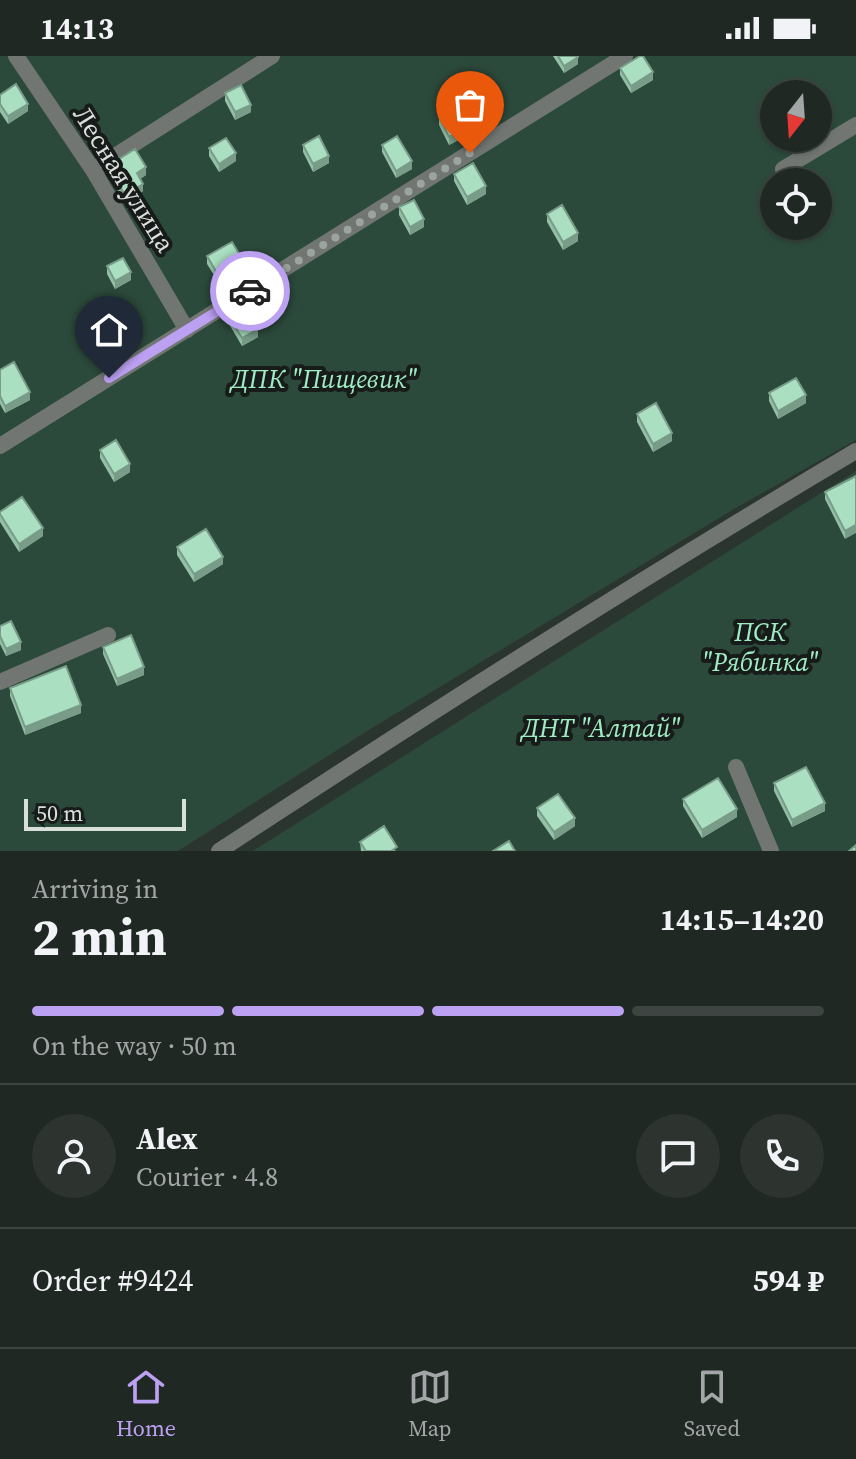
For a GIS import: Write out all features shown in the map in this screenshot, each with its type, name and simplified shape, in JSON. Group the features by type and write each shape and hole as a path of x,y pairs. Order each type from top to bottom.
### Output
{"street":[{"name":"Лесная улица","path":"16,56 93,170 187,330"},
{"path":"93,170 272,56"},
{"path":"2,441 187,330 625,56"},
{"path":"785,168 856,125"},
{"path":"219,851 480,680 530,653 693,547 856,451"},
{"path":"0,682 108,635"},
{"path":"736,767 771,851"}],"green space":[{"name":"ДПК \"Пищевик\"","path":"0,56 856,56 856,440 734,509 372,728 178,851 0,851"},
{"path":"856,471 856,851 253,851"}],"building":[{"path":"558,56 578,56 578,57 564,66"},
{"path":"640,56 653,72 631,86 620,68"},
{"path":"16,84 28,104 8,116 0,104 0,95"},
{"path":"241,85 251,105 235,112 225,93"},
{"path":"457,107 468,127 449,137 439,117"},
{"path":"319,136 329,156 313,164 303,145"},
{"path":"397,136 412,161 396,171 382,145"},
{"path":"226,138 236,153 219,164 209,148"},
{"path":"135,149 146,167 137,173 143,184 125,195 116,180 120,178 111,164"},
{"path":"473,163 486,186 467,197 454,174"},
{"path":"414,200 424,219 410,227 399,207"},
{"path":"562,205 578,233 563,242 547,214"},
{"path":"232,242 247,267 232,276 227,267 217,273 207,256"},
{"path":"123,258 131,272 115,281 107,266"},
{"path":"245,307 258,329 242,338 229,317"},
{"path":"14,362 30,392 5,406 0,396 0,370"},
{"path":"796,378 806,395 778,411 769,393"},
{"path":"656,403 672,433 653,444 637,414"},
{"path":"116,440 130,464 114,474 100,450"},
{"path":"856,476 856,525 845,531 825,492"},
{"path":"22,497 43,528 19,544 0,512"},
{"path":"206,529 223,557 194,574 177,547"},
{"path":"11,621 21,642 6,649 0,636 0,626"},
{"path":"131,635 144,667 117,679 103,647"},
{"path":"66,666 81,705 25,727 10,688"},
{"path":"806,767 825,803 792,820 774,783"},
{"path":"718,778 737,809 702,830 683,799"},
{"path":"558,794 575,818 554,832 537,808"},
{"path":"384,826 397,847 391,851 366,851 360,842"},
{"path":"509,841 515,851 493,851"}],"way so far":[{"path":"250,291 470,153"}],"route":[{"path":"109,378 250,291"}],"park label":[{"name":"ПСК \"Рябинка\"","path":"760,647"},
{"name":"ДНТ \"Алтай\"","path":"601,728"}]}
